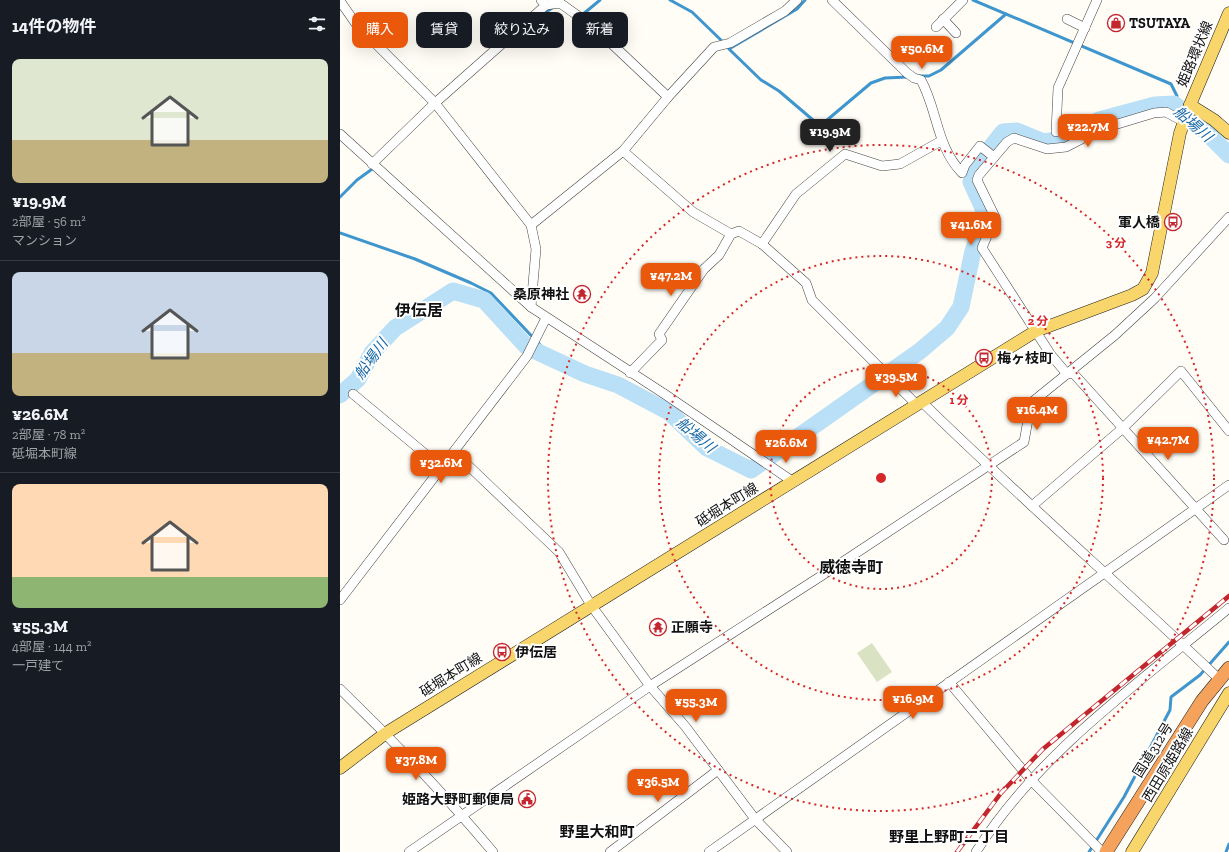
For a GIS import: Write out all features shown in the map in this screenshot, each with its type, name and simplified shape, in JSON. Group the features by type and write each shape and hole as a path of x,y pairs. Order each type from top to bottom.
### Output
{"highway":[{"name":"国道312号","path":"1106,852 1202,701 1219,678 1229,668"}],"main road":[{"name":"姫路環状線","path":"1229,13 1187,114 1214,120 1229,133"},
{"path":"1146,285 1152,273 1187,114"},
{"name":"砥堀本町線","path":"340,768 386,733 1036,331 1132,295 1146,285"},
{"path":"1219,678 1229,687"},
{"name":"西田原姫路線","path":"1132,852 1229,693"}],"street":[{"path":"531,225 623,151 668,97 714,47 730,43 785,11 797,0"},
{"path":"832,0 907,73 914,78 921,80 930,96 941,141 955,166 962,173 965,166 980,146 994,157"},
{"path":"936,27 963,0"},
{"path":"1056,132 1058,88 1097,0"},
{"path":"340,1 362,34 373,41 435,103 531,225 536,249 531,308"},
{"path":"372,164 435,103 543,3 560,3 595,28 668,97"},
{"path":"943,19 956,33"},
{"path":"1067,19 1085,28"},
{"path":"1067,374 1051,355 982,248 995,217 977,180 1007,142 1014,138 1047,149 1066,147 1101,129 1154,113 1166,112 1187,114"},
{"path":"340,134 531,308 792,481"},
{"path":"762,244 796,194 845,154 882,166 900,164 941,141"},
{"path":"623,151 693,212 731,234"},
{"path":"409,852 650,686 839,565 1024,442 1031,403 1115,335 1155,298 1229,217"},
{"path":"630,373 662,340 659,334 704,269 720,255 731,234 739,231 762,244 806,283 812,300 890,377 1105,572 1219,678"},
{"path":"1146,285 1155,298"},
{"path":"340,600 527,356 546,318"},
{"path":"1032,506 1123,428 1181,371 1229,431"},
{"path":"1067,374 1073,373 1197,508 1224,540"},
{"path":"353,394 441,467"},
{"path":"454,452 559,552 591,605 650,686 685,726 755,819 787,852"},
{"path":"709,852 1229,485"},
{"path":"976,852 992,827 1031,780 1053,757 1136,684 1229,608"},
{"path":"949,682 1031,780 1102,852"},
{"path":"340,689 386,733 493,852"},
{"path":"610,852 718,770"}],"green space":[{"path":"872,643 892,672 877,682 857,653"}],"waterway":[{"path":"586,12 600,0"},
{"path":"670,0 692,12 724,43"},
{"path":"729,49 797,9 805,0"},
{"path":"973,0 1171,84 1177,96 1174,104"},
{"path":"546,12 554,7"},
{"path":"920,76 929,76 941,70 1006,14"},
{"path":"730,50 761,80 779,91 820,126 871,83 885,78 908,77"},
{"name":"船場川","path":"340,395 358,379 372,353 395,328 453,291 484,300 527,347 585,374 618,385 669,412 707,448 751,470 920,351 947,328 961,307 973,251 984,220 983,208 971,182 973,170 1003,132 1017,131 1044,142 1070,138 1099,120 1155,105 1174,104 1200,126 1229,155"},
{"path":"340,197 357,180 375,167"},
{"path":"340,233 415,259 491,293 542,347 561,357 585,374"},
{"path":"1089,852 1124,797 1170,710 1171,697 1200,675 1229,642"},
{"path":"1226,852 1229,844"}],"railway":[{"path":"957,852 1001,793 1043,749 1229,596"}],"place":[{"name":"TSUTAYA","path":"1116,23"},
{"name":"軍人橋","path":"1173,222"},
{"name":"桑原神社","path":"582,294"},
{"name":"梅ヶ枝町","path":"984,358"},
{"name":"正願寺","path":"658,627"},
{"name":"伊伝居","path":"502,652"},
{"name":"姫路大野町郵便局","path":"527,799"}],"district":[{"name":"伊伝居","path":"419,310"},
{"name":"威徳寺町","path":"851,567"},
{"name":"野里大和町","path":"597,832"},
{"name":"野里上野町二丁目","path":"949,837"}]}
